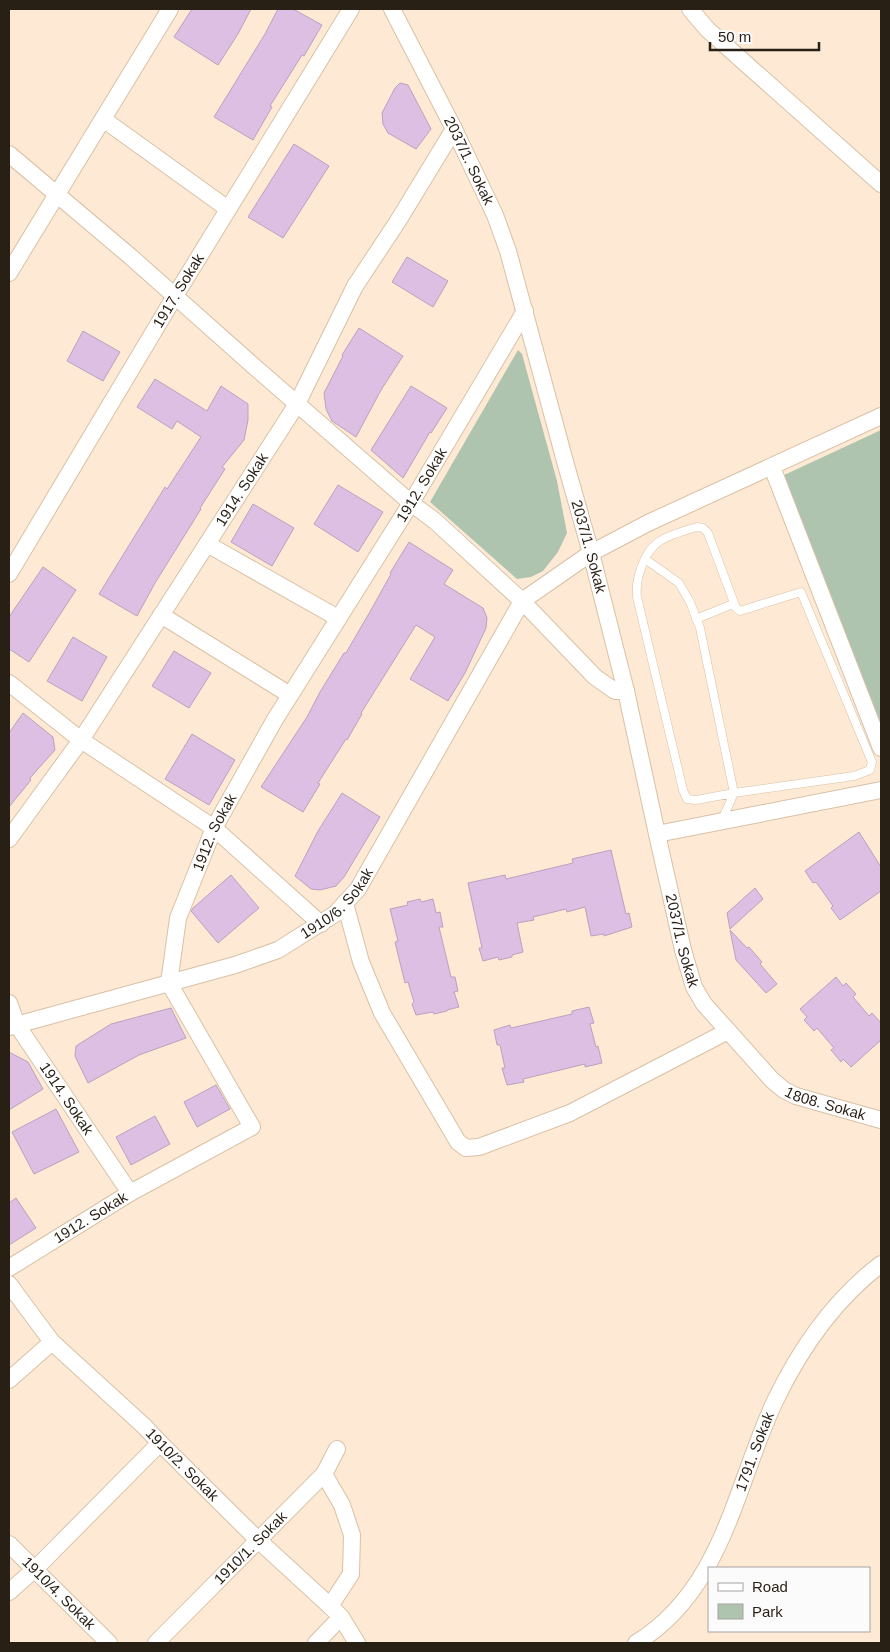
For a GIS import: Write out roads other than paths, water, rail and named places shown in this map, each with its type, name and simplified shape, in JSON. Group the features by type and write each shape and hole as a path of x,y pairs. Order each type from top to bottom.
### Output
{"street":[{"path":"9,274 170,9"},
{"name":"1917. Sokak","path":"9,574 175,296 351,9"},
{"name":"2037/1. Sokak","path":"392,9 454,129 495,215 508,250 591,552 626,691 683,950 694,986 704,1004 772,1080"},
{"path":"690,9 708,30 881,184"},
{"path":"103,119 228,209"},
{"name":"1914. Sokak","path":"9,839 80,740 297,404 355,286 398,221 454,129"},
{"path":"9,154 132,256 297,404 411,503 435,521 522,601 595,677 615,691 626,691"},
{"name":"1912. Sokak","path":"9,1268 130,1194 252,1127 169,983 178,918 214,828 290,696 411,503 525,311"},
{"path":"522,601 591,552 648,523 881,416"},
{"path":"772,467 881,748"},
{"path":"207,544 338,618"},
{"name":"1910/6. Sokak","path":"13,1026 234,965 278,950 321,924 358,889 522,601"},
{"path":"161,615 290,696"},
{"path":"9,683 80,740 214,828 321,924"},
{"path":"657,834 881,790"},
{"path":"345,903 361,962 382,1014 455,1138 466,1148 474,1148 550,1122 612,1092 728,1031"},
{"name":"1914. Sokak","path":"9,1003 13,1026 130,1194"},
{"name":"1808. Sokak","path":"772,1080 784,1090 796,1096 881,1120"},
{"name":"1791. Sokak","path":"636,1643 659,1626 684,1602 698,1582 710,1562 726,1527 775,1402 795,1363 815,1333 841,1302 867,1274 881,1264"},
{"name":"1910/2. Sokak","path":"9,1284 52,1342 145,1427 258,1540 336,1612 357,1643"},
{"path":"9,1380 52,1342"},
{"path":"9,1592 35,1570 160,1443"},
{"name":"1910/1. Sokak","path":"156,1643 324,1474 337,1450"},
{"path":"316,1643 336,1612 351,1574 352,1535 342,1505 324,1474"},
{"name":"1910/4. Sokak","path":"9,1544 109,1643"}],"lane":[{"path":"697,526 703,528 708,533 733,604 740,611 801,592 872,762 870,770 854,776 734,792 696,800 685,797 637,598 637,587 645,559 657,543 697,526"},
{"path":"645,559 679,583 690,602 700,628 734,792 722,820"},
{"path":"696,619 733,604"}]}
